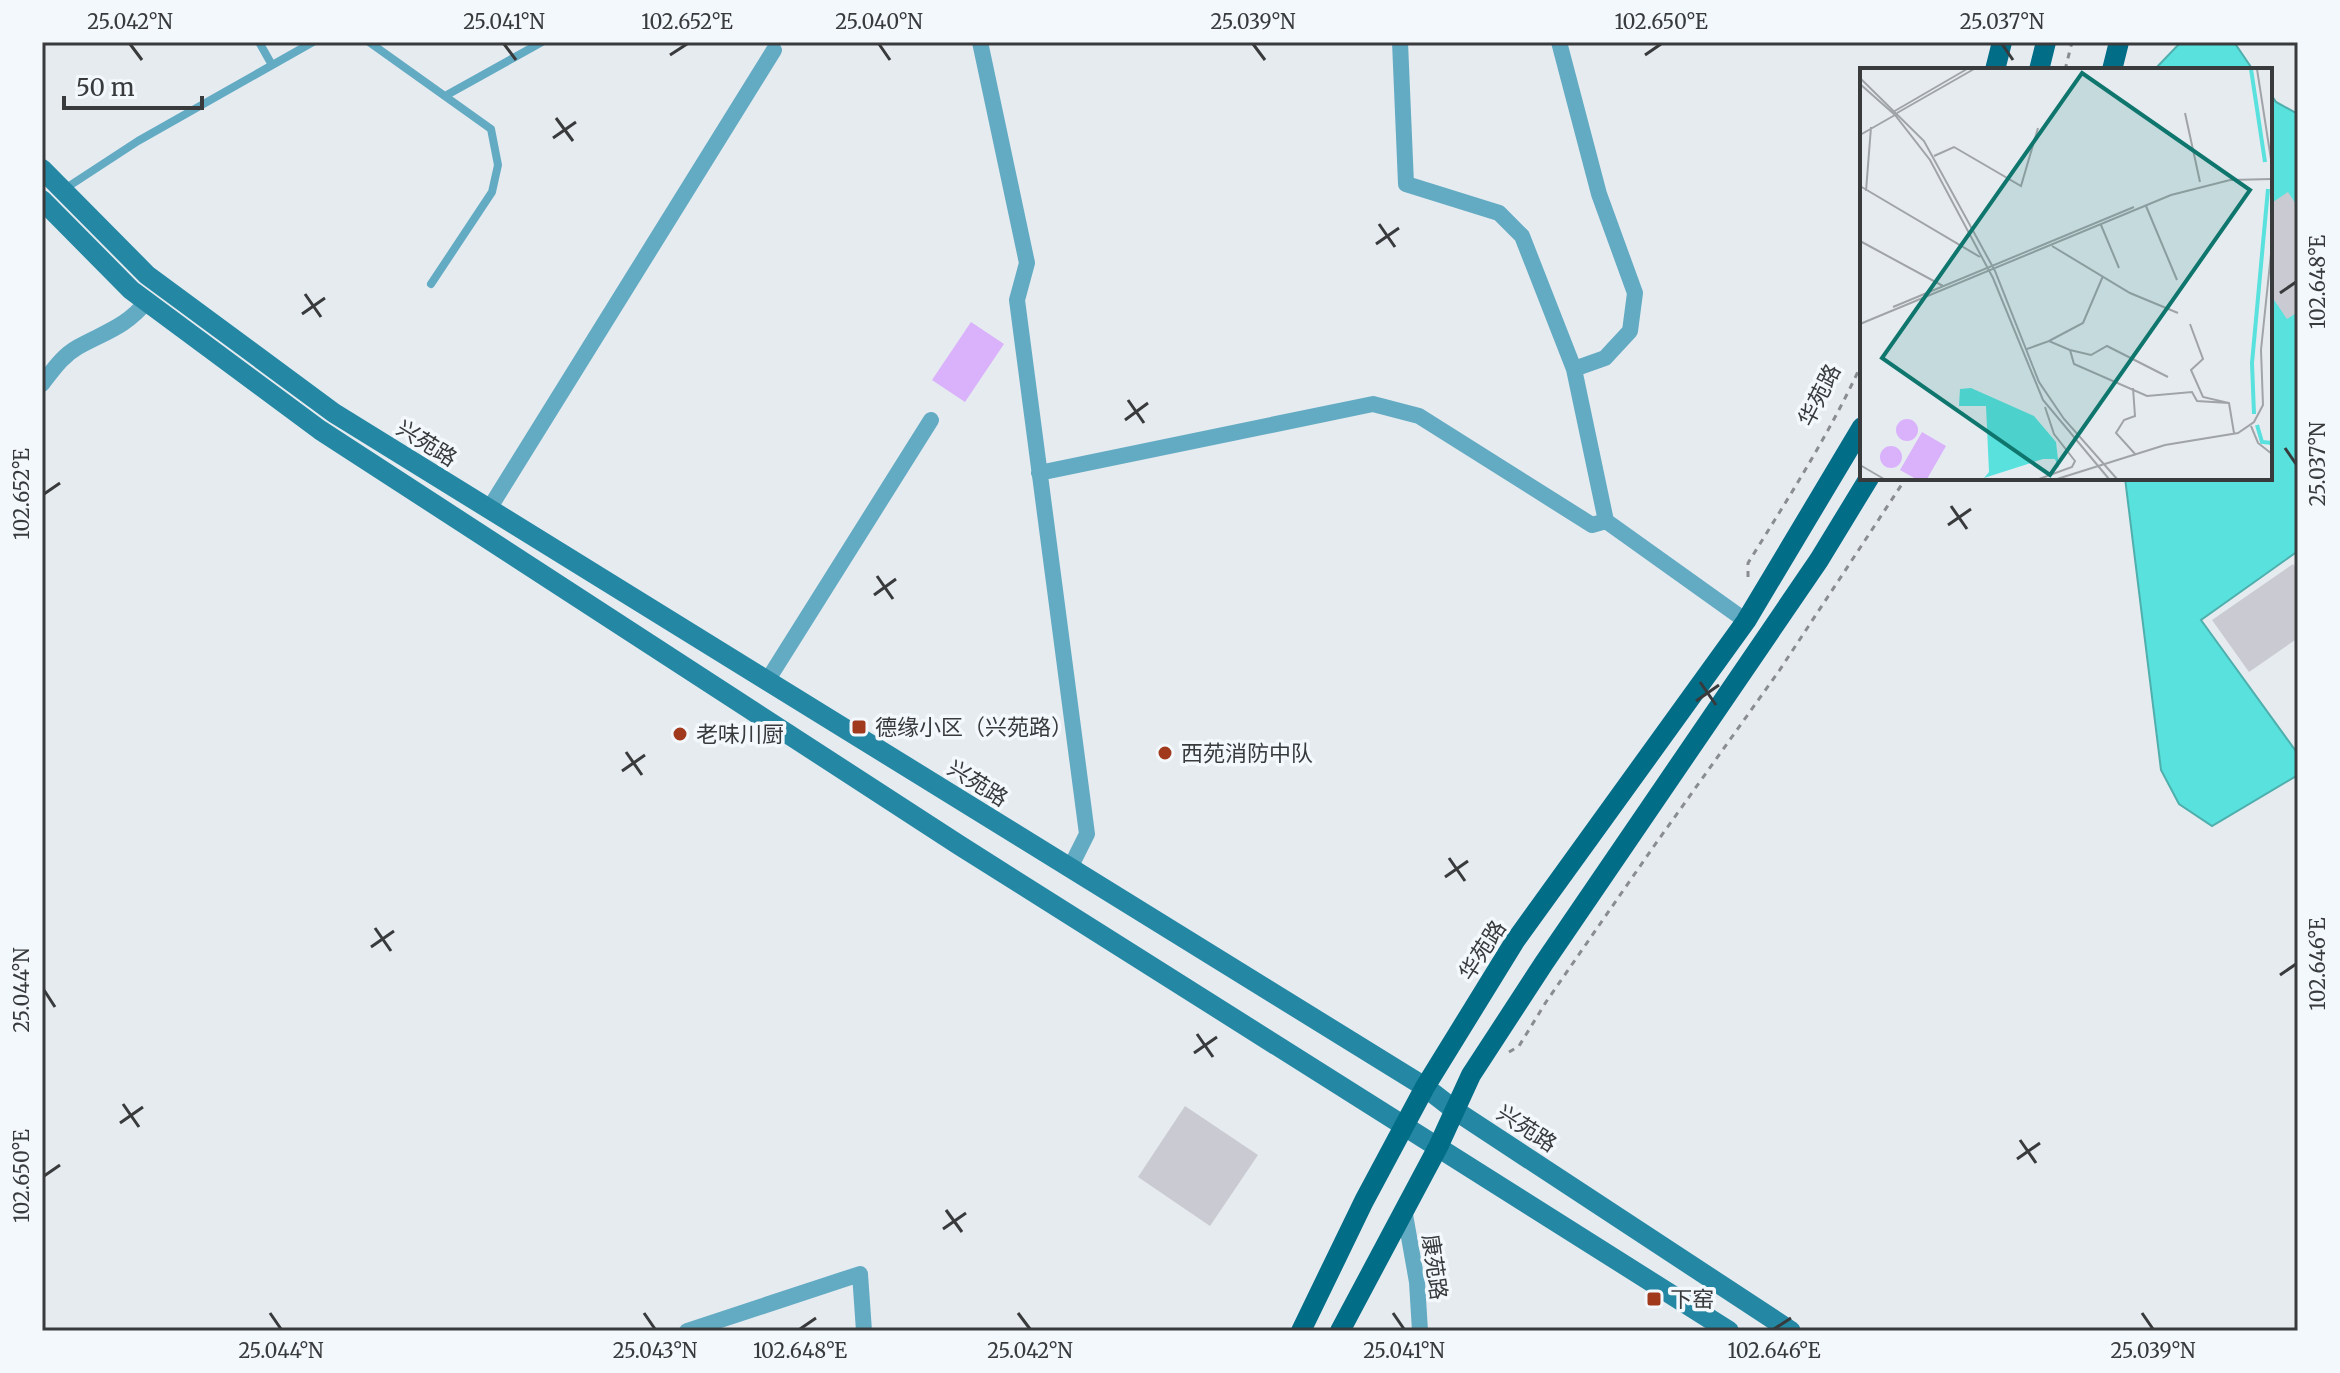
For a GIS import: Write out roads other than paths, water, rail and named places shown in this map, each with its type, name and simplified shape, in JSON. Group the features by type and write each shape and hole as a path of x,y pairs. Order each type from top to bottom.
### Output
{"main road":[{"path":"1996,68 2002,42"},
{"path":"2040,68 2046,42"},
{"path":"2112,68 2119,42"},
{"name":"兴苑路","path":"42,169 147,275 334,413 1425,1087 1456,1111 1791,1331"},
{"path":"42,200 131,290 320,430 959,845 1438,1147 1705,1324 1729,1331"},
{"name":"华苑路","path":"1301,1331 1364,1201 1425,1087 1515,941 1746,621 1860,430"},
{"path":"1340,1331 1438,1147 1471,1075 1819,560 1868,480"}],"street":[{"path":"980,42 1027,263 1017,300 1087,834 1070,868"},
{"path":"1400,42 1406,184 1499,213 1522,236 1574,369 1606,521 1746,621"},
{"path":"1559,42 1599,194 1635,293 1630,331 1605,358 1574,369"},
{"path":"489,509 774,50"},
{"path":"42,384 62,358 120,327 137,314 147,301"},
{"path":"1039,473 1373,404 1419,416 1592,525 1606,521"},
{"path":"767,681 931,420"},
{"name":"康苑路","path":"1404,1209 1417,1282 1420,1331"},
{"path":"687,1331 860,1274 864,1331"}],"lane":[{"path":"259,42 272,65"},
{"path":"63,190 138,141 313,42"},
{"path":"369,42 491,129 498,165 492,192 431,284"},
{"path":"445,96 542,42"}],"water":[{"path":"2181,42 2234,42 2252,68 2156,68"},
{"path":"2272,96 2276,102 2298,114 2298,551 2201,620 2298,754 2298,775 2212,826 2179,804 2161,770 2125,480 2272,480"}],"place":[{"name":"德缘小区（兴苑路）","path":"859,727"},
{"name":"老味川厨","path":"680,734"},
{"name":"西苑消防中队","path":"1165,753"},
{"name":"下窑","path":"1654,1299"}]}
